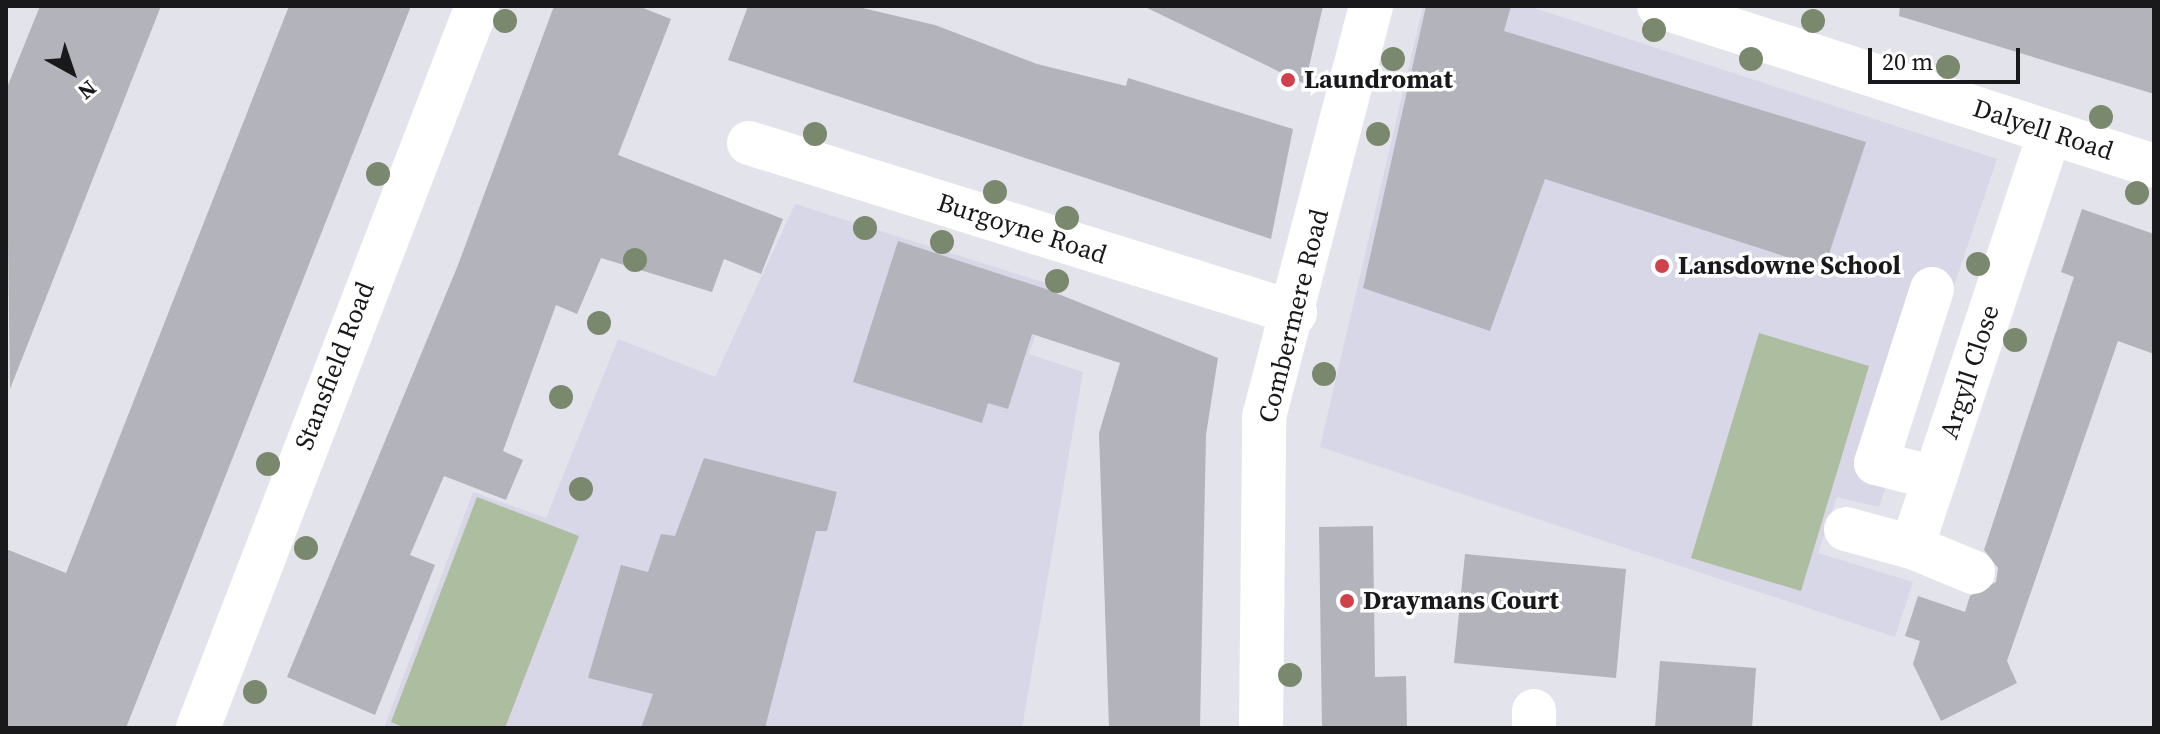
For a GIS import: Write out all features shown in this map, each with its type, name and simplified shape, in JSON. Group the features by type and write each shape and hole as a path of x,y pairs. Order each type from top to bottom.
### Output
{"street":[{"name":"Stansfield Road","path":"198,728 477,6"},
{"name":"Combermere Road","path":"1261,728 1264,417 1295,313 1371,6"},
{"name":"Dalyell Road","path":"1659,6 2154,166"},
{"name":"Argyll Close","path":"1912,547 2050,132"},
{"name":"Burgoyne Road","path":"749,143 1295,313"},
{"path":"1932,289 1876,463 1935,478"},
{"path":"1846,529 1912,547 1973,572"}],"shaded area":[{"name":"Lansdowne School","path":"1423,6 1528,6 1997,159 1879,507 1837,497 1818,553 1913,582 1895,637 1320,447"},
{"path":"795,204 1052,285 1029,354 1083,372 1022,728 384,728 473,492 546,518 618,339 715,377"}],"green space":[{"path":"1759,333 1869,366 1801,591 1691,558"},
{"path":"477,497 579,536 505,728 405,728 391,722"}],"building":[{"path":"40,6 161,6 10,389 6,90"},
{"path":"289,6 411,6 126,728 6,728 6,549 66,573"},
{"path":"554,6 638,6 671,19 618,155 783,219 761,274 724,259 712,292 601,258 577,314 556,305 503,451 523,460 506,500 444,476 410,555 435,565 375,715 287,677 458,265"},
{"path":"748,6 854,6 935,25 1037,64 1126,86 1128,78 1293,129 1271,239 728,60"},
{"path":"1143,6 1323,6 1305,84"},
{"path":"1426,6 1511,6 1504,31 1866,142 1824,269 1545,179 1490,331 1363,288"},
{"path":"1900,6 2154,6 2154,94 1899,16"},
{"path":"2082,209 2154,234 2154,354 2118,341 2007,661 2017,683 1941,721 1913,664 1920,641 1905,636 1918,596 1965,612 1970,596 1996,582 1998,568 1984,550 2074,277 2061,272"},
{"path":"898,241 1046,289 1218,358 1206,435 1200,728 1109,728 1099,433 1120,363 1032,334 1008,409 988,403 982,423 853,382"},
{"path":"704,458 837,492 827,531 816,531 765,728 641,728 653,694 588,678 621,565 648,572 661,534 675,536"},
{"name":"Draymans Court","path":"1373,526 1375,677 1406,676 1407,728 1322,728 1319,527"},
{"path":"1465,554 1626,569 1616,678 1454,663"},
{"path":"1660,661 1756,668 1752,728 1655,728"}],"place":[{"name":"Laundromat","path":"1288,80"},
{"name":"Lansdowne School","path":"1662,266"},
{"name":"Draymans Court","path":"1347,601"}]}
